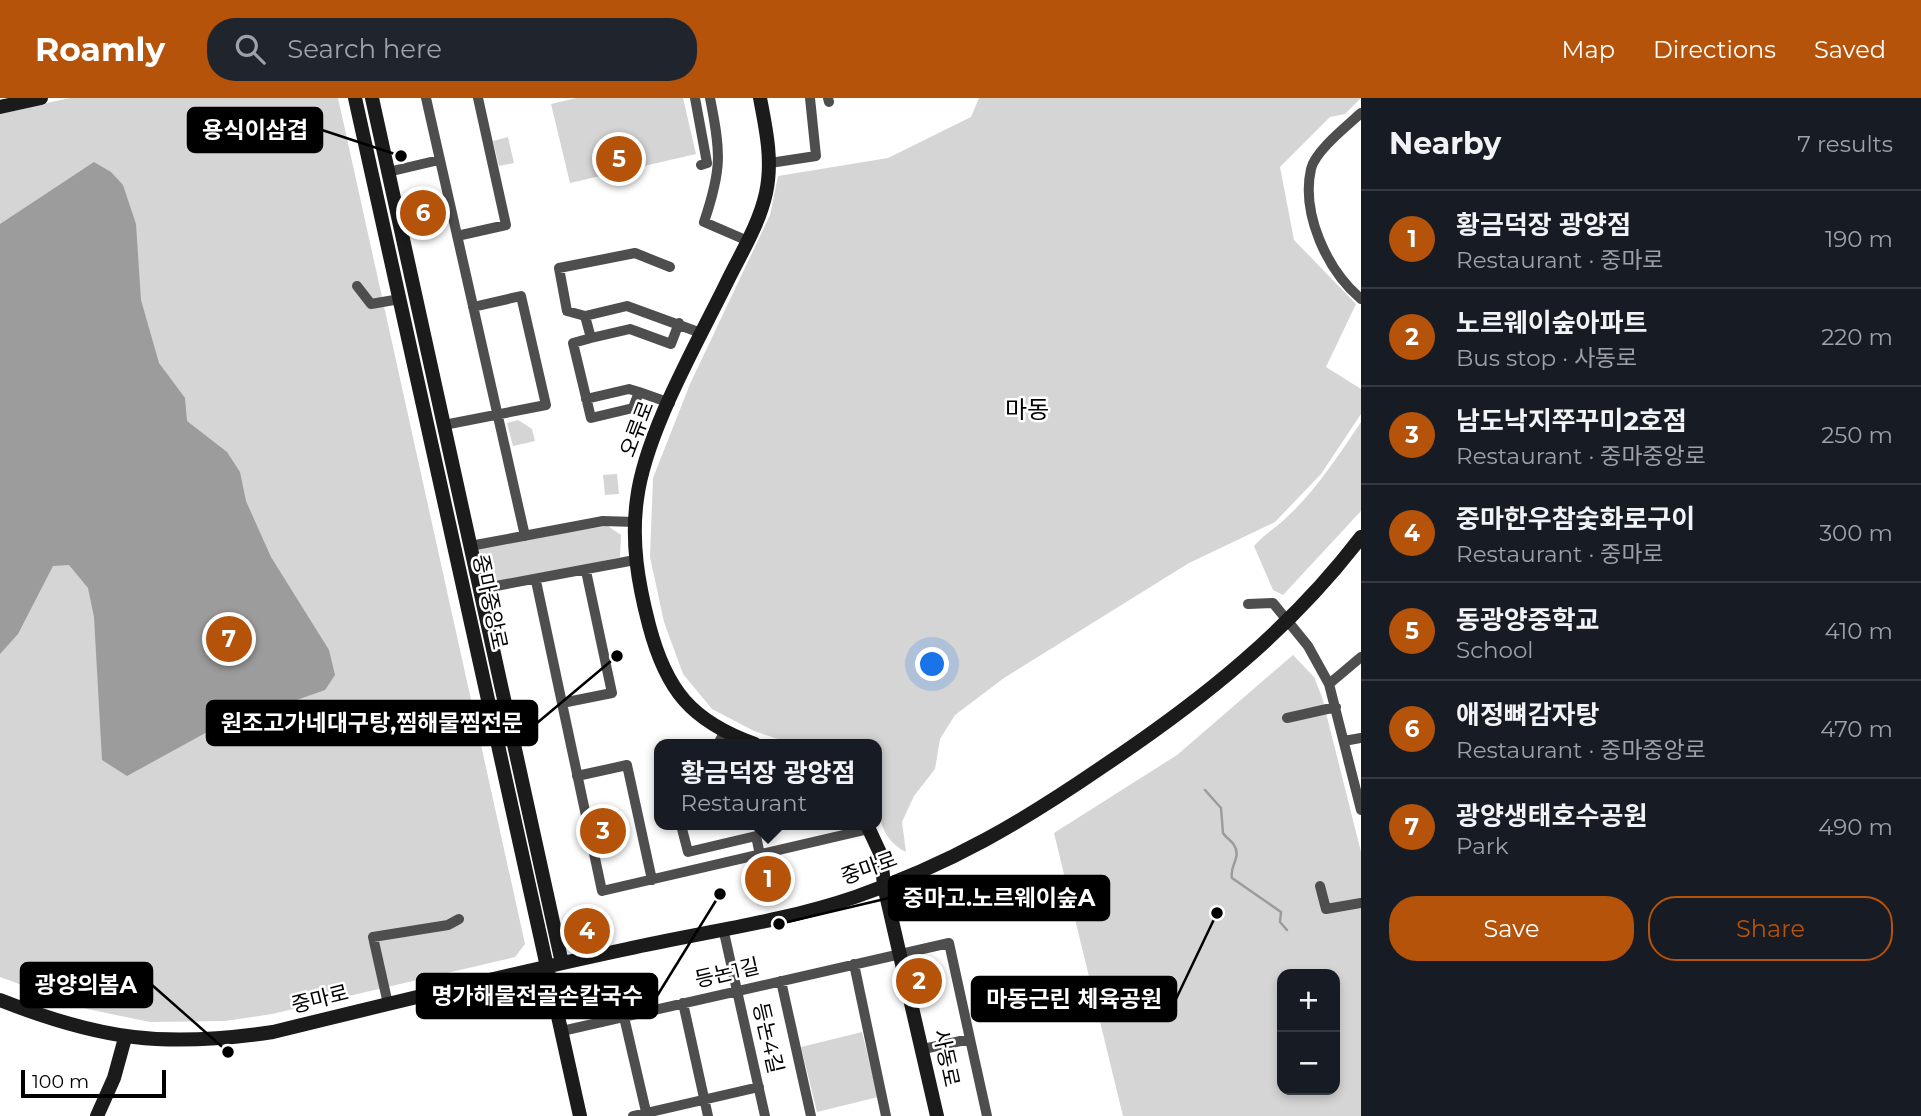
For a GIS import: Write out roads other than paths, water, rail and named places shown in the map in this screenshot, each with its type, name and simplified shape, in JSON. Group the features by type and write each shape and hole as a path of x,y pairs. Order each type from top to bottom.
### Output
{"main road":[{"path":"0,107 41,98"},
{"name":"중마중앙로","path":"355,98 555,964"},
{"name":"중마중앙로","path":"372,98 480,589 555,964 562,1031 580,1116"},
{"name":"오류로","path":"721,738 694,713 669,682 650,628 635,560 635,522 637,495 647,453 701,333 748,241 766,194 770,163 760,98"},
{"name":"중마로","path":"0,1000 52,1020 125,1038 193,1041 232,1038 273,1032 555,964 809,909 884,886 977,847 1067,792 1170,723 1237,670 1288,621 1333,574 1361,537"},
{"path":"869,830 881,855 884,886"},
{"name":"사동로","path":"884,886 937,1116"},
{"path":"97,1116 114,1078 125,1038"}],"street":[{"path":"426,98 525,536"},
{"path":"457,236 506,225 478,98"},
{"path":"695,98 707,163 701,164"},
{"path":"710,98 720,158 716,188 704,222 748,241"},
{"path":"770,163 816,156 810,98"},
{"path":"1361,113 1330,141 1311,167 1310,206 1319,246 1361,299"},
{"path":"388,172 439,160"},
{"path":"670,267 635,253 559,268 567,311 586,316 626,306 701,333"},
{"path":"357,286 371,304 400,299"},
{"path":"444,425 546,405 521,296 473,307"},
{"path":"586,316 592,338"},
{"path":"639,392 634,408 591,418 573,343 630,329 671,344 679,323"},
{"path":"586,399 629,388 670,403"},
{"path":"470,546 603,520 635,522"},
{"path":"480,589 586,572 635,560"},
{"path":"562,704 612,693 586,572"},
{"path":"536,581 602,891 856,830"},
{"path":"1248,604 1273,603 1320,665 1336,707 1358,788 1361,810"},
{"path":"1329,684 1361,657"},
{"path":"1287,718 1336,707"},
{"path":"1344,741 1361,738"},
{"path":"577,776 627,765 652,880"},
{"path":"682,830 688,852 756,836 760,855"},
{"path":"1320,886 1326,909 1361,903"},
{"path":"388,1004 373,937 448,925 458,919"},
{"name":"등논4길","path":"723,928 765,1116"},
{"name":"등논1길","path":"562,1031 949,943 971,1039"},
{"path":"854,964 886,1116"},
{"path":"781,981 811,1116"},
{"path":"683,1003 708,1116"},
{"path":"624,1017 646,1114"},
{"path":"923,1049 971,1039 987,1116"},
{"path":"633,1116 759,1087"}],"waterway":[{"path":"1205,790 1221,808 1223,833 1236,849 1232,878 1281,912 1280,922 1287,930"}],"place":[{"name":"용식이삼겹","path":"401,156"},
{"name":"동광양중학교","path":"619,159"},
{"name":"애정뼈감자탕","path":"423,213"},
{"name":"광양생태호수공원","path":"229,639"},
{"name":"원조고가네대구탕,찜해물찜전문","path":"617,656"},
{"name":"남도낙지쭈꾸미2호점","path":"603,831"},
{"name":"황금덕장 광양점","path":"768,879"},
{"name":"명가해물전골손칼국수","path":"720,894"},
{"name":"마동근린 체육공원","path":"1217,913"},
{"name":"중마고.노르웨이숲A","path":"779,924"},
{"name":"중마한우참숯화로구이","path":"587,931"},
{"name":"노르웨이숲아파트","path":"919,981"},
{"name":"광양의봄A","path":"228,1052"}],"district":[{"name":"마동","path":"1027,410"}]}
